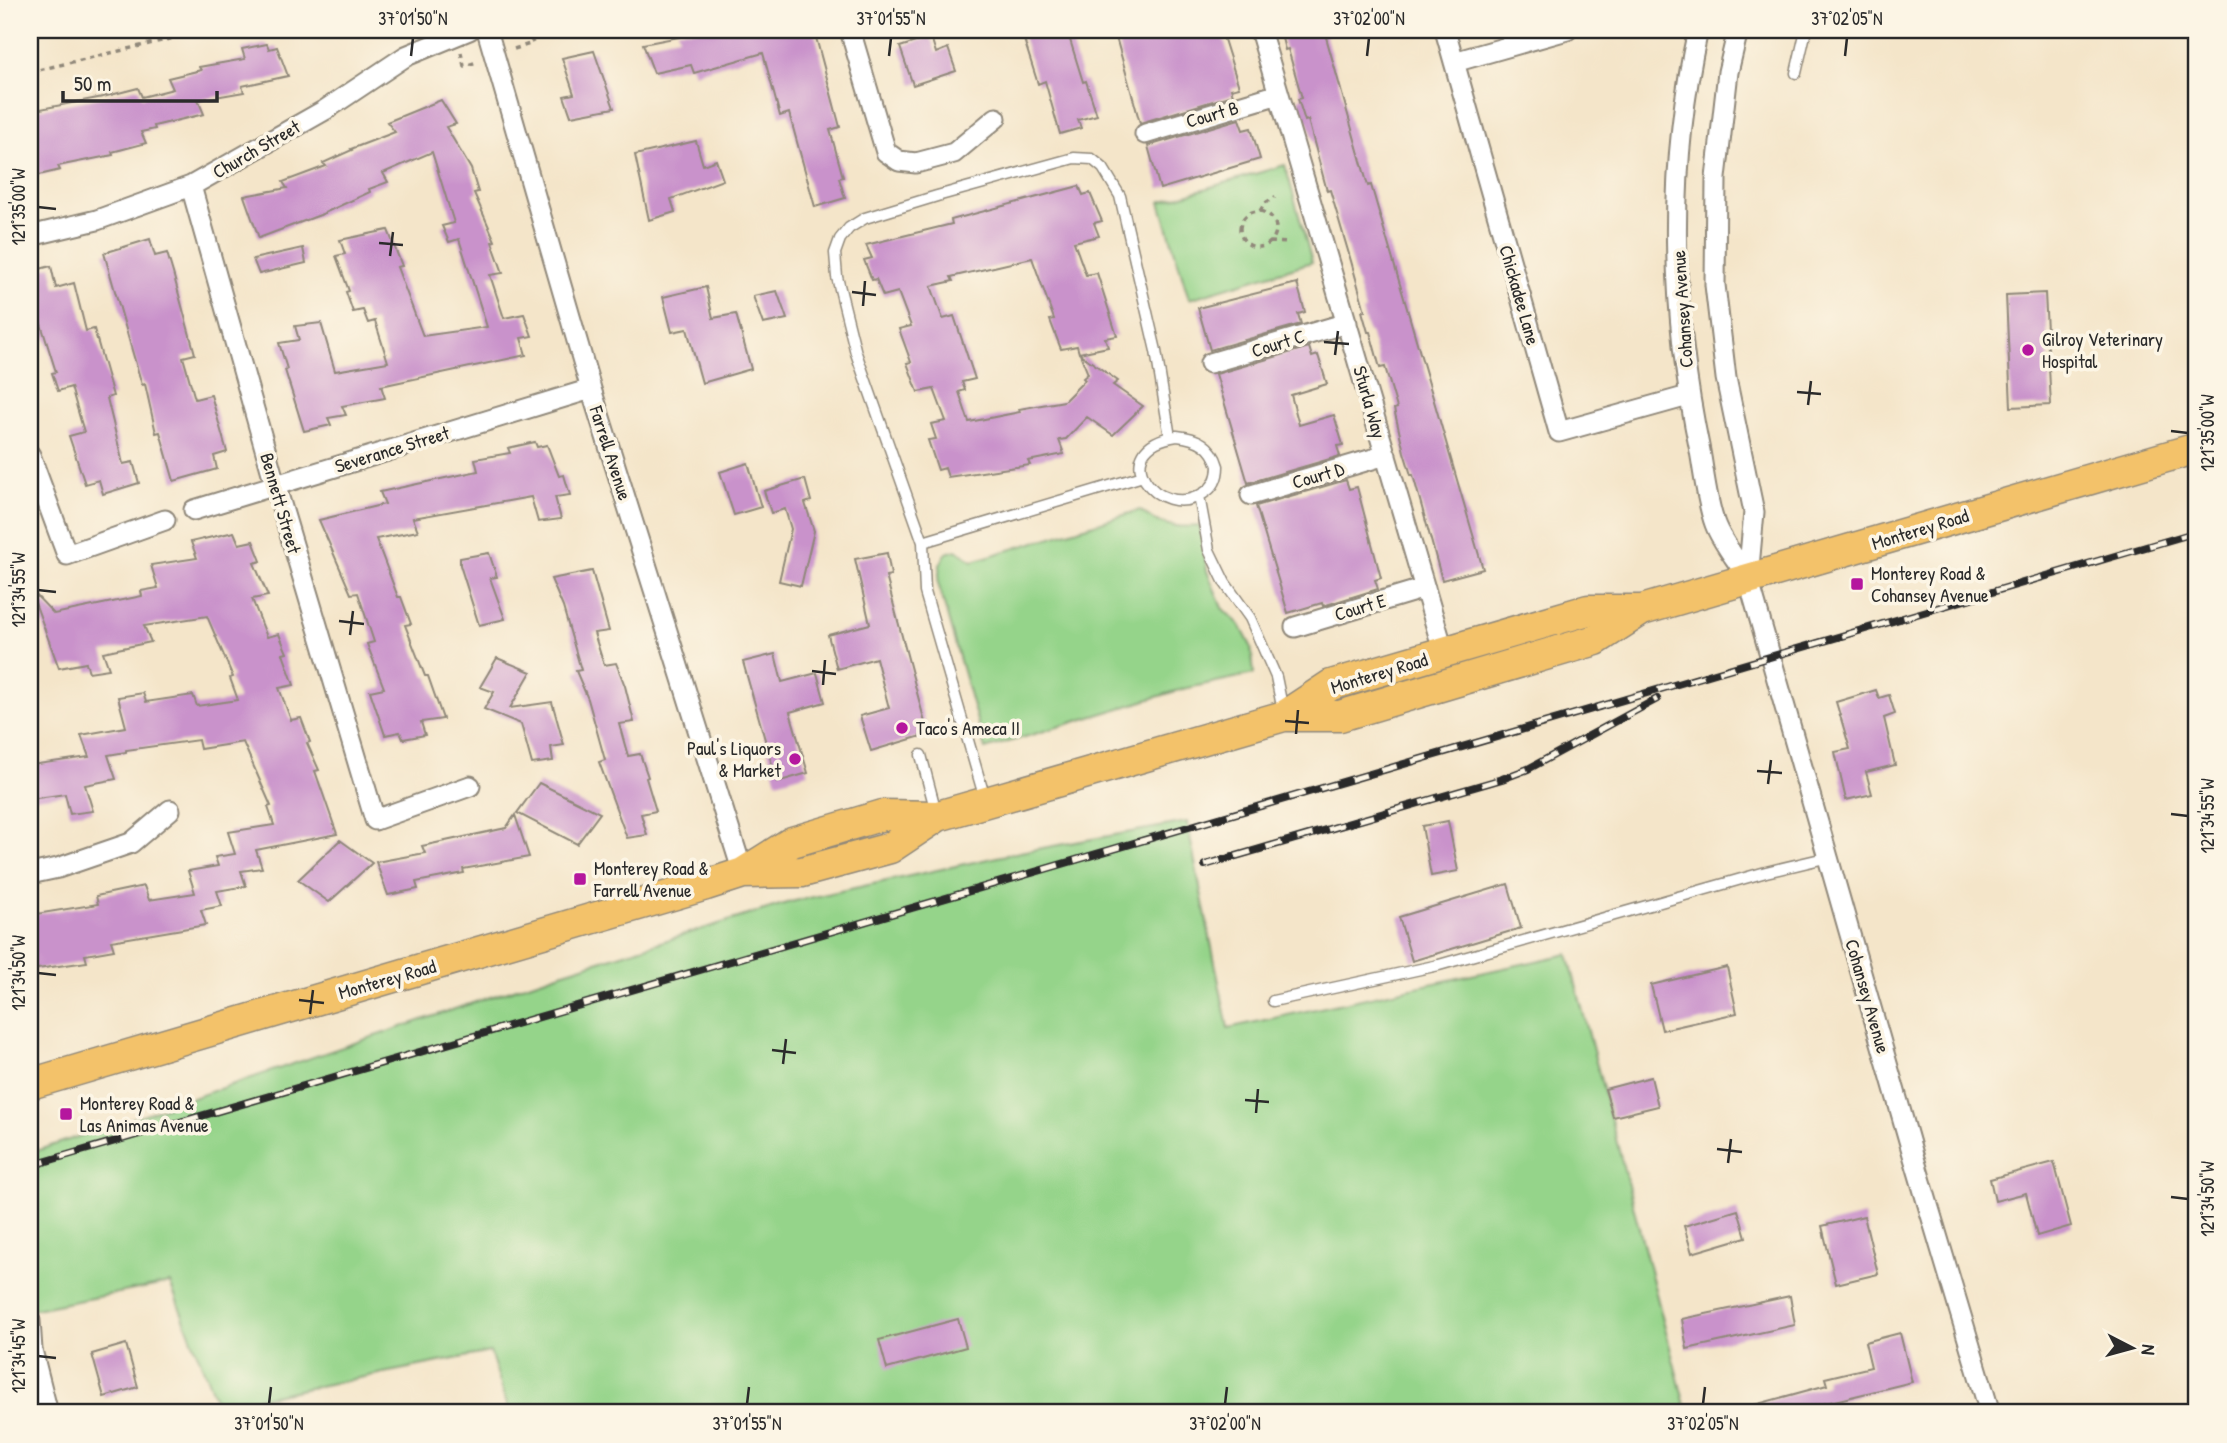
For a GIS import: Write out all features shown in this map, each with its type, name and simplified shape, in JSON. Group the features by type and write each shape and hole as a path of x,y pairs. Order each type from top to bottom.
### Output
{"main road":[{"name":"Monterey Road","path":"30,1084 743,873 802,872 890,848 937,816 1284,716 1340,716 1562,651 1596,640 1642,610 2197,448"},
{"name":"Monterey Road","path":"1284,716 1331,685 1588,610 1642,610"}],"street":[{"name":"Church Street","path":"30,236 97,220 191,186 325,110 406,57 469,30"},
{"name":"Farrell Avenue","path":"487,30 591,389 743,873"},
{"path":"850,30 886,152 899,161 916,163 954,153 996,118"},
{"name":"Sturla Way","path":"1260,30 1444,653"},
{"name":"Chickadee Lane","path":"1445,30 1559,432 1688,396"},
{"path":"1454,62 1567,30"},
{"name":"Cohansey Avenue","path":"1698,30 1690,65 1678,176 1676,286 1688,396 1715,524 1748,578 1990,1413"},
{"name":"Cohansey Avenue","path":"1738,30 1728,72 1716,178 1715,285 1726,378 1754,512 1748,578"},
{"name":"Court B","path":"1145,134 1279,94"},
{"name":"Bennett Street","path":"191,186 275,484 375,820 470,786"},
{"name":"Court C","path":"1210,363 1347,323"},
{"name":"Severance Street","path":"194,510 591,389"},
{"path":"30,455 67,555 165,520"},
{"name":"Court D","path":"1251,495 1386,455"},
{"name":"Court E","path":"1295,626 1425,588"},
{"path":"30,874 58,868 131,843 170,810"},
{"path":"30,1321 31,1348 48,1413"}],"lane":[{"path":"1796,73 1806,30"},
{"path":"986,803 925,592 923,542 856,352 837,277 835,253 840,239 849,228 865,218 937,195 1074,158 1092,159 1103,168 1120,196 1156,351 1170,437"},
{"path":"1170,437 1189,437 1202,442 1212,451 1217,461 1218,473 1215,482 1199,496 1180,500 1168,498 1154,492 1143,477 1140,470 1141,457 1148,446 1170,437"},
{"path":"923,542 1143,477"},
{"path":"1199,496 1209,550 1225,583 1250,618 1276,677 1284,716"},
{"path":"921,755 937,816"},
{"path":"1273,1001 1439,965 1766,872 1829,857"}],"path":[{"path":"30,72 208,30"},
{"path":"1260,211 1271,217 1275,234 1270,242 1256,247 1242,238 1240,228 1244,217 1260,211 1265,203 1275,197"},
{"path":"1270,242 1288,243"}],"green space":[{"path":"1285,165 1312,262 1189,299 1160,202"},
{"path":"1140,510 1154,520 1168,525 1200,526 1207,571 1222,608 1240,625 1251,646 1254,674 1183,689 985,749 938,583 940,565 946,553 956,550 973,561"},
{"path":"1187,822 1228,1028 1568,954 1687,1413 510,1413 490,1352 218,1406 170,1283 30,1310 30,1153 564,972 790,902 1020,852"}],"building":[{"path":"677,30 814,30 840,127 830,130 843,177 839,178 845,198 815,207 789,113 780,116 763,53 694,73 691,65 654,73 643,44 679,37"},
{"path":"1021,30 1067,30 1083,82 1086,81 1097,115 1078,120 1081,128 1060,134 1045,81 1038,84"},
{"path":"1114,30 1221,30 1239,87 1231,89 1233,95 1140,123"},
{"path":"1280,30 1324,30 1483,569 1442,580 1404,452 1394,409 1397,408 1385,367 1380,368 1368,332 1351,261 1330,190 1327,191 1308,120 1305,121 1298,99 1302,98"},
{"path":"931,37 936,53 948,48 956,71 913,85 900,47"},
{"path":"267,44 269,49 277,47 288,76 242,86 244,92 198,100 204,114 154,126 155,129 141,132 146,143 112,152 113,155 58,166 60,170 35,176 30,162 30,111 138,88 142,97 173,89 168,78 201,70 199,67 245,59 242,49"},
{"path":"594,51 614,108 571,116 564,96 574,94 562,58"},
{"path":"441,100 456,124 446,127 471,169 478,192 474,193 495,241 492,242 503,273 490,275 504,318 524,314 532,336 521,338 526,355 381,386 385,398 342,406 346,415 328,418 331,425 304,431 279,343 299,340 295,326 321,323 335,371 388,362 375,321 368,323 363,310 353,312 346,292 349,291 336,256 345,254 340,240 388,230 402,266 397,267 423,336 487,327 459,239 449,242 442,226 454,223 432,152 383,173 388,182 369,189 370,192 320,215 259,238 244,196 287,188 283,182 326,166 323,163 395,132 387,122"},
{"path":"1239,119 1243,130 1251,128 1260,159 1160,189 1148,146"},
{"path":"696,141 703,165 716,160 723,180 671,199 675,212 649,220 635,155"},
{"path":"1079,186 1083,195 1090,193 1102,221 1094,223 1099,236 1074,242 1086,275 1097,273 1117,336 1105,338 1108,347 1079,353 1077,346 1061,349 1050,320 1054,319 1032,258 951,277 953,281 931,286 943,319 954,316 975,379 962,382 965,390 959,392 969,422 1064,401 1088,374 1080,354 1118,381 1113,385 1143,406 1113,435 1087,417 1066,439 1059,440 1064,454 1028,461 1030,465 948,477 945,468 938,470 928,440 936,439 931,424 946,421 934,389 918,392 907,363 911,362 899,329 911,326 898,292 883,296 876,279 872,280 864,260 872,258 866,245 952,224 951,220"},
{"path":"150,239 155,256 167,253 173,273 195,354 183,357 195,399 211,395 227,452 214,456 217,469 174,481 160,432 156,433 145,384 142,385 104,253"},
{"path":"303,248 306,263 259,274 253,259"},
{"path":"51,266 56,288 74,283 86,331 94,329 113,396 107,398 123,464 133,462 139,483 103,494 99,480 85,484 69,436 84,432 71,387 58,391 52,373 56,372 39,318 32,320 30,309 30,295 38,293 32,271"},
{"path":"1297,283 1305,312 1298,314 1301,324 1210,350 1198,308"},
{"path":"706,287 713,318 736,314 751,369 702,383 687,329 672,332 663,297"},
{"path":"777,291 787,319 763,324 753,296"},
{"name":"Gilroy Veterinary Hospital","path":"2045,293 2051,405 2011,407 2006,295"},
{"path":"1309,347 1312,357 1318,355 1327,384 1291,395 1299,425 1334,415 1343,445 1337,446 1340,456 1248,483 1216,374"},
{"path":"535,442 537,447 547,445 559,476 564,475 570,495 555,497 561,519 538,522 531,497 413,518 418,531 376,539 398,597 401,597 411,624 405,625 425,676 428,676 443,719 421,722 425,735 403,739 400,732 385,735 370,691 384,688 367,644 374,642 358,593 351,594 319,520 385,504 380,492 478,471 475,459 510,453 508,448"},
{"path":"748,463 761,507 734,515 720,472"},
{"path":"805,479 811,501 805,503 814,531 801,586 779,581 791,529 785,509 771,513 764,491"},
{"path":"1346,480 1349,489 1357,487 1381,578 1375,580 1378,589 1323,606 1322,603 1288,613 1256,506"},
{"path":"234,532 239,544 253,541 261,561 254,563 268,596 252,599 267,637 279,634 287,653 283,654 294,685 279,688 291,720 301,718 310,742 307,743 319,770 315,771 337,834 256,850 262,868 241,871 246,886 217,891 222,906 201,910 206,925 111,941 114,950 85,955 87,962 30,970 30,915 98,904 96,896 144,886 149,900 195,893 188,871 218,866 215,857 235,854 228,832 274,825 268,807 271,806 243,742 200,749 198,740 108,755 116,779 85,785 93,811 70,814 65,794 30,799 30,765 89,757 81,735 126,727 118,697 143,693 146,702 193,695 197,706 238,700 230,678 233,677 207,616 144,626 151,642 103,652 109,669 89,672 86,663 59,668 30,589 54,614 142,596 141,591 158,588 151,565 197,558 191,542"},
{"path":"489,553 497,577 490,578 505,619 479,625 460,558"},
{"path":"887,553 891,575 886,576 928,734 871,751 860,716 889,708 876,658 837,669 828,635 870,624 855,559"},
{"path":"592,571 609,631 594,633 604,665 616,663 625,686 634,722 619,724 628,756 640,754 656,811 641,814 647,835 627,838 599,762 605,760 588,699 576,671 581,670 563,607 551,579"},
{"path":"775,654 782,682 817,673 825,702 790,712 808,773 777,782 743,662"},
{"path":"497,658 531,672 510,708 552,702 564,745 551,747 553,761 532,764 521,724 484,709 494,692 480,687"},
{"path":"1876,690 1879,698 1889,695 1895,714 1884,718 1895,765 1866,772 1872,794 1846,800 1835,752 1850,749 1836,702"},
{"path":"539,783 600,813 577,844 517,813"},
{"path":"515,815 529,857 463,869 464,873 416,882 418,889 388,895 376,862 425,853 422,846 506,828"},
{"path":"1448,821 1458,871 1431,876 1422,826"},
{"path":"340,840 372,863 329,902 298,880"},
{"path":"1508,884 1521,928 1412,961 1399,917"},
{"path":"1727,967 1737,1013 1662,1030 1651,985"},
{"path":"1651,1077 1658,1106 1613,1117 1605,1089"},
{"path":"2054,1162 2071,1226 2037,1236 2026,1193 1995,1201 1990,1179"},
{"path":"1738,1210 1746,1237 1692,1253 1684,1226"},
{"path":"1864,1216 1878,1274 1836,1284 1822,1226"},
{"path":"1790,1296 1795,1325 1687,1349 1682,1319"},
{"path":"958,1319 966,1347 887,1369 879,1340"},
{"path":"1900,1333 1912,1382 1810,1407 1812,1413 1744,1413 1743,1408 1827,1385 1825,1378 1871,1367 1865,1342"},
{"path":"126,1344 138,1387 104,1397 92,1354"}],"railway":[{"path":"30,1166 2197,532"},
{"path":"1205,865 1502,779 1528,769 1657,699"}],"place":[{"name":"Gilroy Veterinary Hospital","path":"2028,350"},
{"name":"Monterey Road & Cohansey Avenue","path":"1857,584"},
{"name":"Taco's Ameca II","path":"902,728"},
{"name":"Paul's Liquors & Market","path":"795,759"},
{"name":"Monterey Road & Farrell Avenue","path":"580,879"},
{"name":"Monterey Road & Las Animas Avenue","path":"66,1114"}]}
